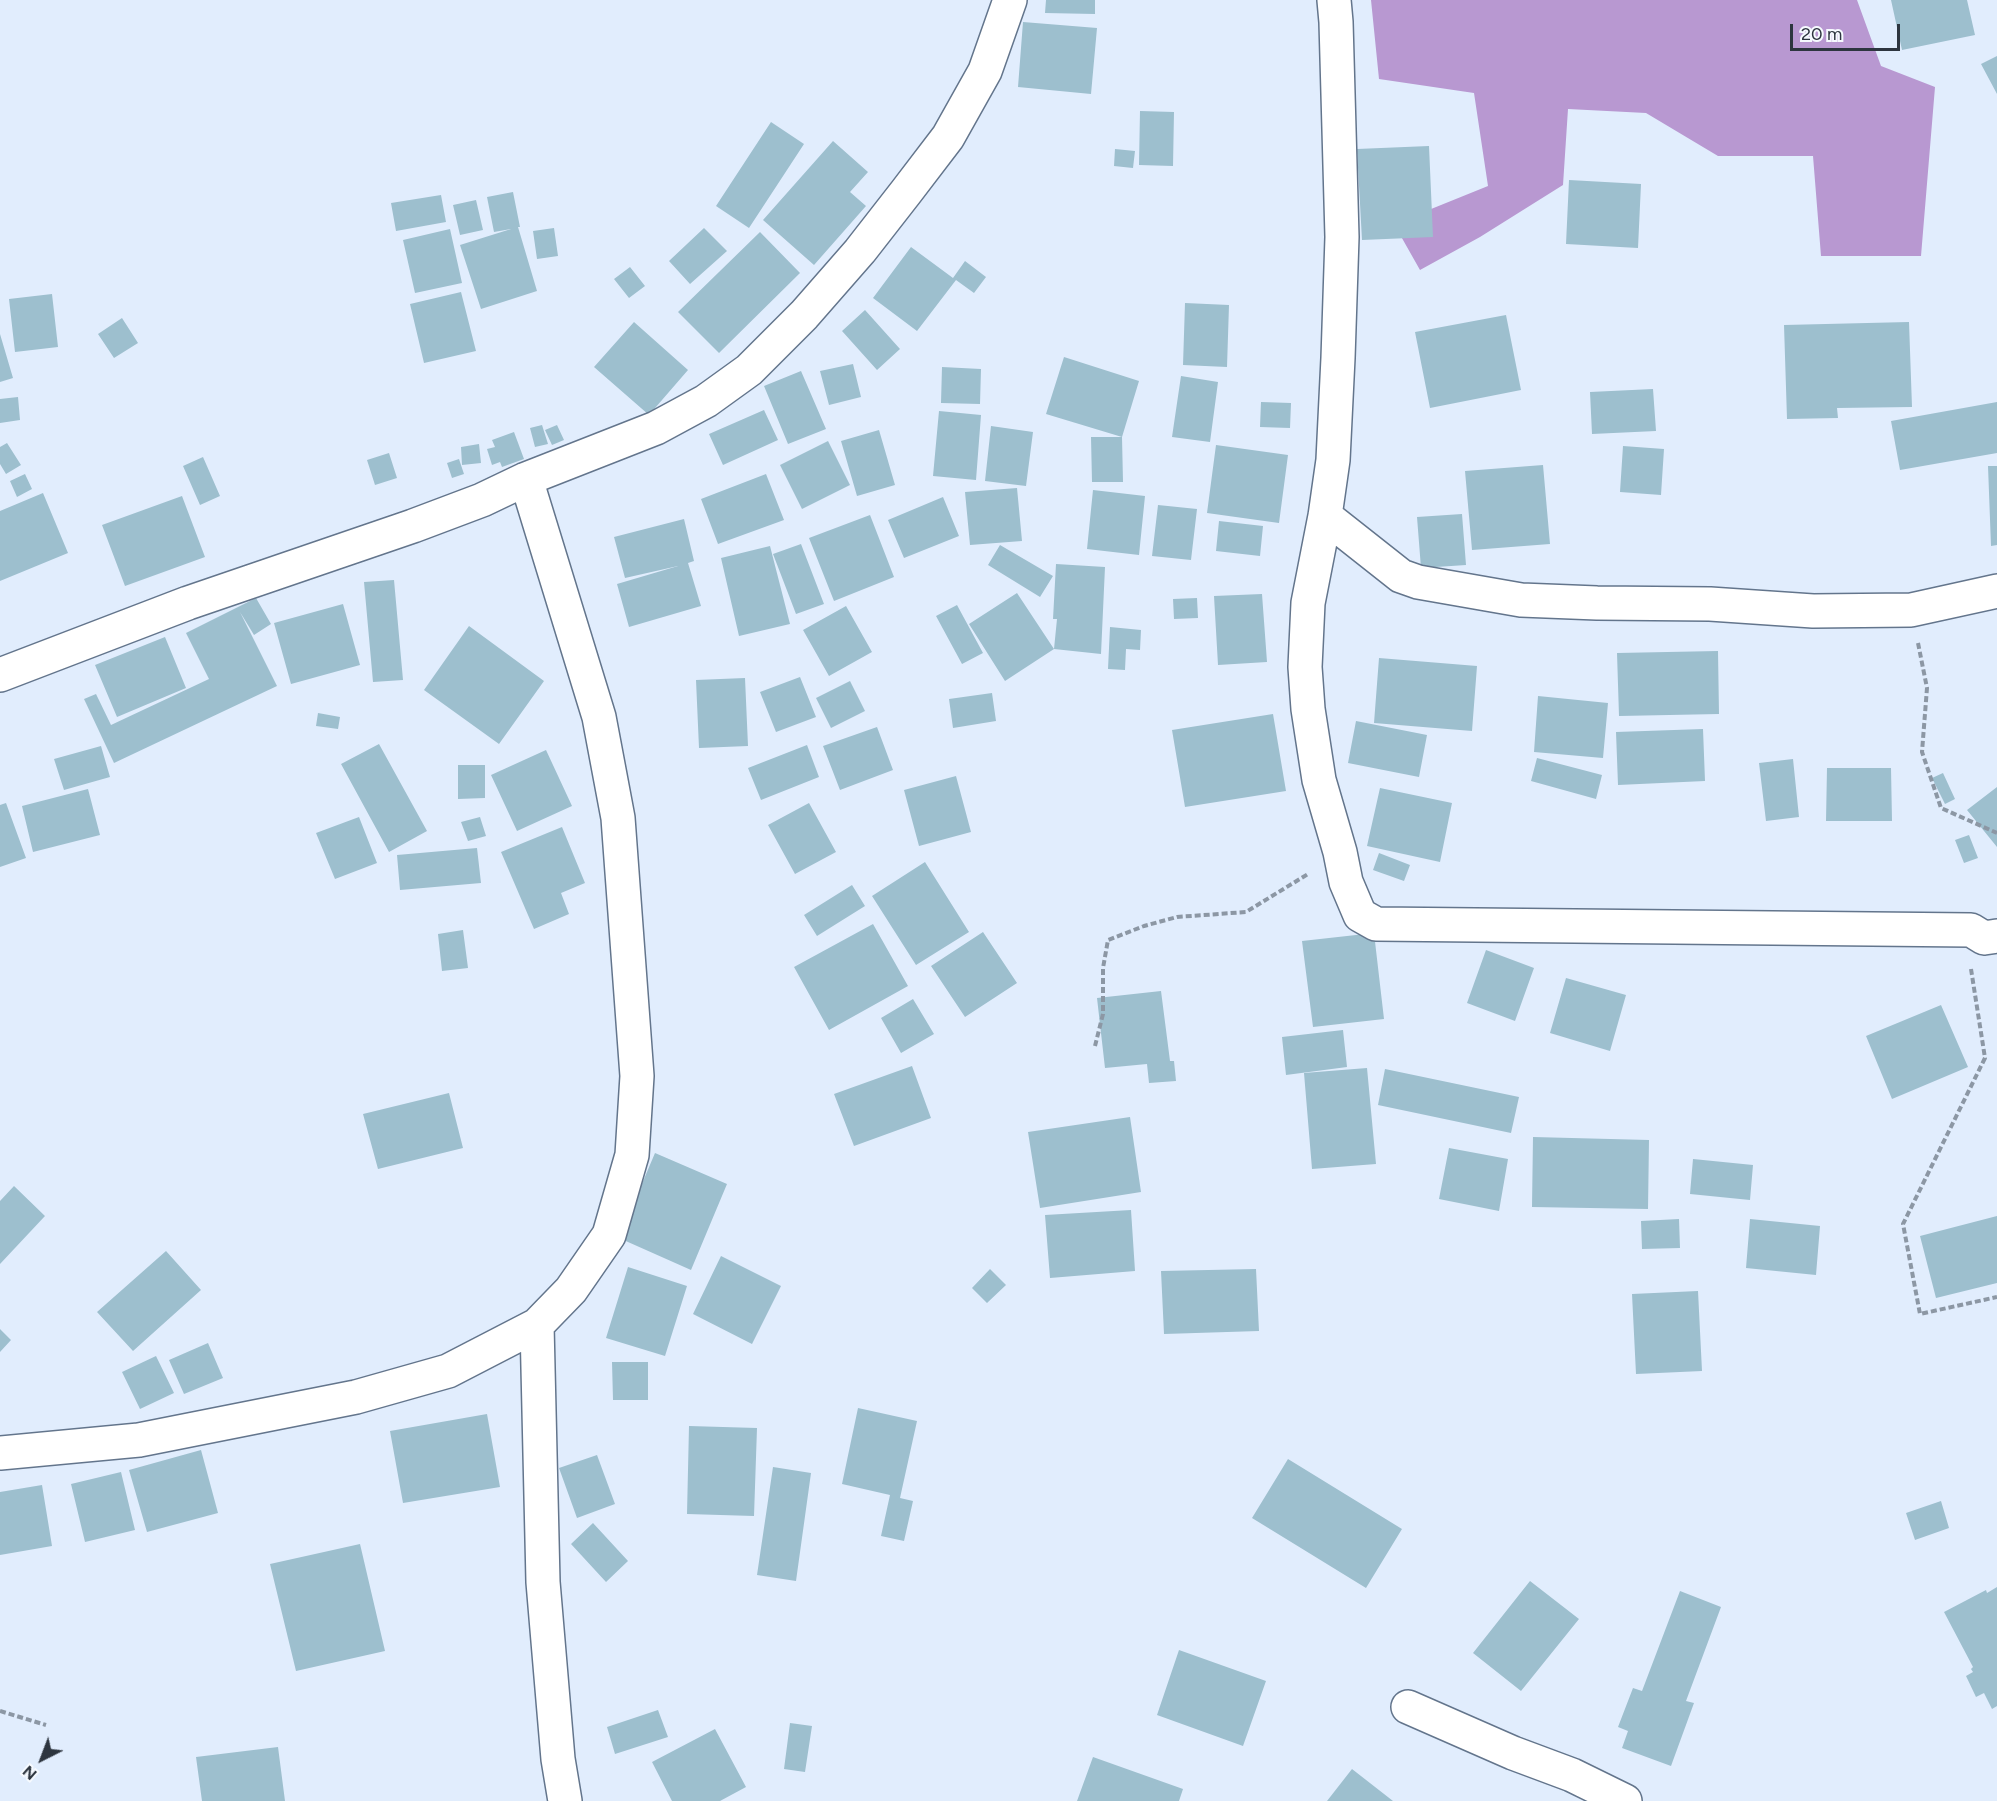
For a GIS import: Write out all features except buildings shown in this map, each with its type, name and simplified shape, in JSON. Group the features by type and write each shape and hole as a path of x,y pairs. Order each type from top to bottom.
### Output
{"street":[{"path":"0,675 188,603 472,504 526,479 656,428 706,401 749,370 804,315 860,251 948,137 985,71 1010,0"},
{"path":"1334,0 1342,237 1333,460 1308,603 1305,667 1308,709 1319,780 1340,852 1346,882 1360,915 1376,924 1984,933"},
{"path":"0,1453 139,1440 356,1397 448,1371 537,1325 571,1290 609,1235 632,1155 637,1076 618,818 601,728 568,611 526,479"},
{"path":"1324,516 1401,576 1418,582 1521,600 1710,604 1813,611 1911,610 1997,591"},
{"path":"537,1325 543,1582 558,1759 564,1801"},
{"path":"1408,1707 1513,1753 1572,1775 1625,1801"}],"path":[{"path":"1911,610 1927,688 1922,752 1941,808 1997,832"},
{"path":"1095,1046 1103,1014 1102,968 1108,940 1144,926 1177,917 1246,912 1322,866 1340,852"},
{"path":"1984,933 1970,960 1985,1058 1903,1224 1920,1314 1997,1297"},
{"path":"0,1711 46,1725"}],"shaded area":[{"path":"1371,0 1857,0 1881,66 1935,87 1921,256 1821,256 1813,156 1718,156 1646,113 1568,109 1563,185 1480,237 1420,270 1394,224 1488,186 1474,93 1379,79"}]}
